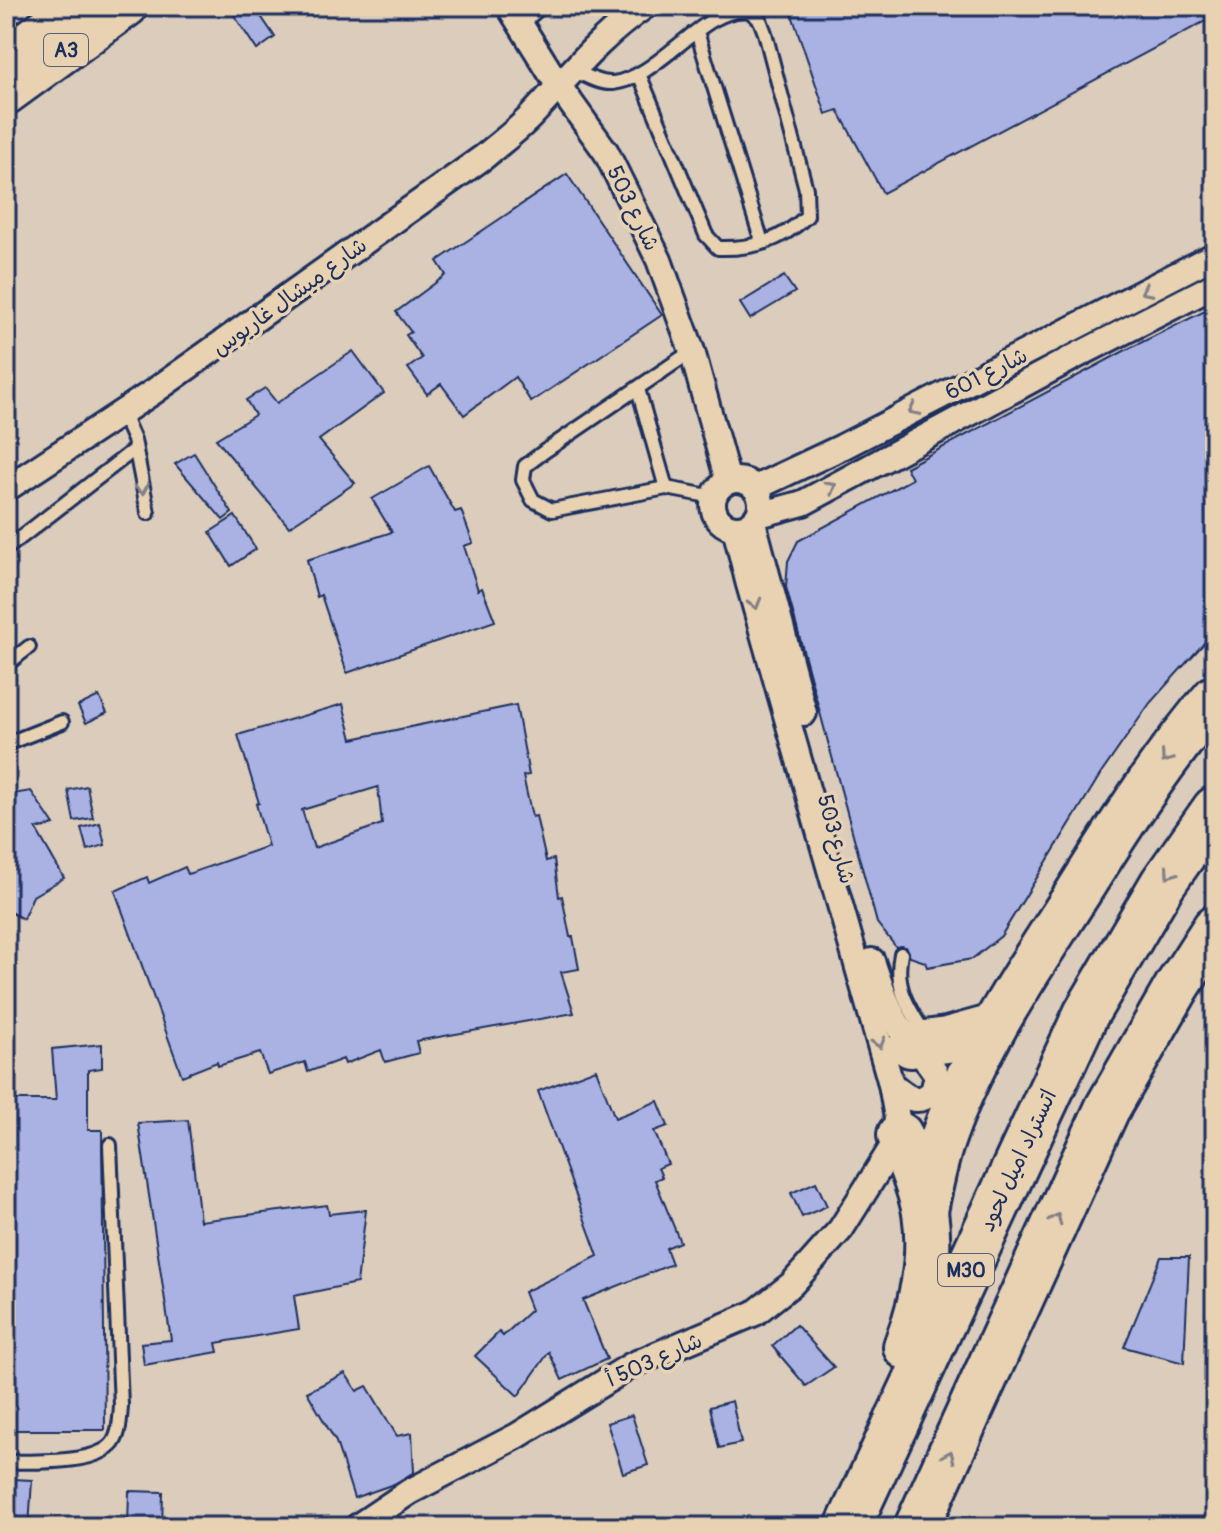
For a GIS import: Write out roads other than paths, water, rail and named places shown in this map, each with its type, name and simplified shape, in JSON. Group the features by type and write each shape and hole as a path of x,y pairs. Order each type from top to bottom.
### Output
{"highway":[{"name":"A3","path":"6,58 76,6"},
{"name":"A3","path":"6,94 127,6"},
{"path":"878,1458 924,1284 925,1211 944,1135 966,1082 994,1027 1135,802 1172,749 1215,698"},
{"name":"اتستراد اميل لحود","path":"848,1527 1086,1014 1163,883 1215,809"},
{"name":"M30","path":"917,1527 1107,1109 1149,1033 1215,928"},
{"path":"1107,1109 1215,982"},
{"path":"921,1044 994,1027"},
{"path":"900,1135 925,1211"}],"street":[{"name":"شارع ميشال غاريوس","path":"6,489 122,413 485,156 532,116 612,29 645,6"},
{"path":"514,15 565,77"},
{"name":"شارع 503","path":"565,77 659,260 692,351 721,489"},
{"name":"شارع 601","path":"755,488 842,447 1215,255"},
{"name":"شارع 601","path":"749,522 803,503 1077,363 1215,285"},
{"path":"738,479 755,488 761,505 749,522 719,520 714,512 721,489 738,479"},
{"name":"شارع 503","path":"749,522 865,940 888,1007 921,1044 937,1076 933,1092 921,1100 908,1098 891,1084"},
{"name":"شارع 503","path":"749,522 748,581 891,1084 900,1135"},
{"name":"شارع 503 أ","path":"357,1527 409,1492 517,1436 632,1365 755,1313 792,1284 841,1229 900,1135"}],"lane":[{"path":"514,15 542,6"},
{"path":"565,77 613,83 639,74 717,17 743,10 755,15 765,33 806,189 807,216 790,233 745,249 718,248 706,235 639,74"},
{"path":"697,32 762,242"},
{"path":"692,351 525,466 523,480 533,500 552,510 666,488 721,489"},
{"path":"638,389 666,488"},
{"path":"122,413 131,430 148,513"},
{"path":"6,549 135,449"},
{"path":"6,665 29,647"},
{"path":"6,744 62,722"},
{"path":"901,954 898,974 900,989 921,1044"},
{"path":"6,1462 89,1457 105,1451 118,1434 121,1406 110,1145"}]}
